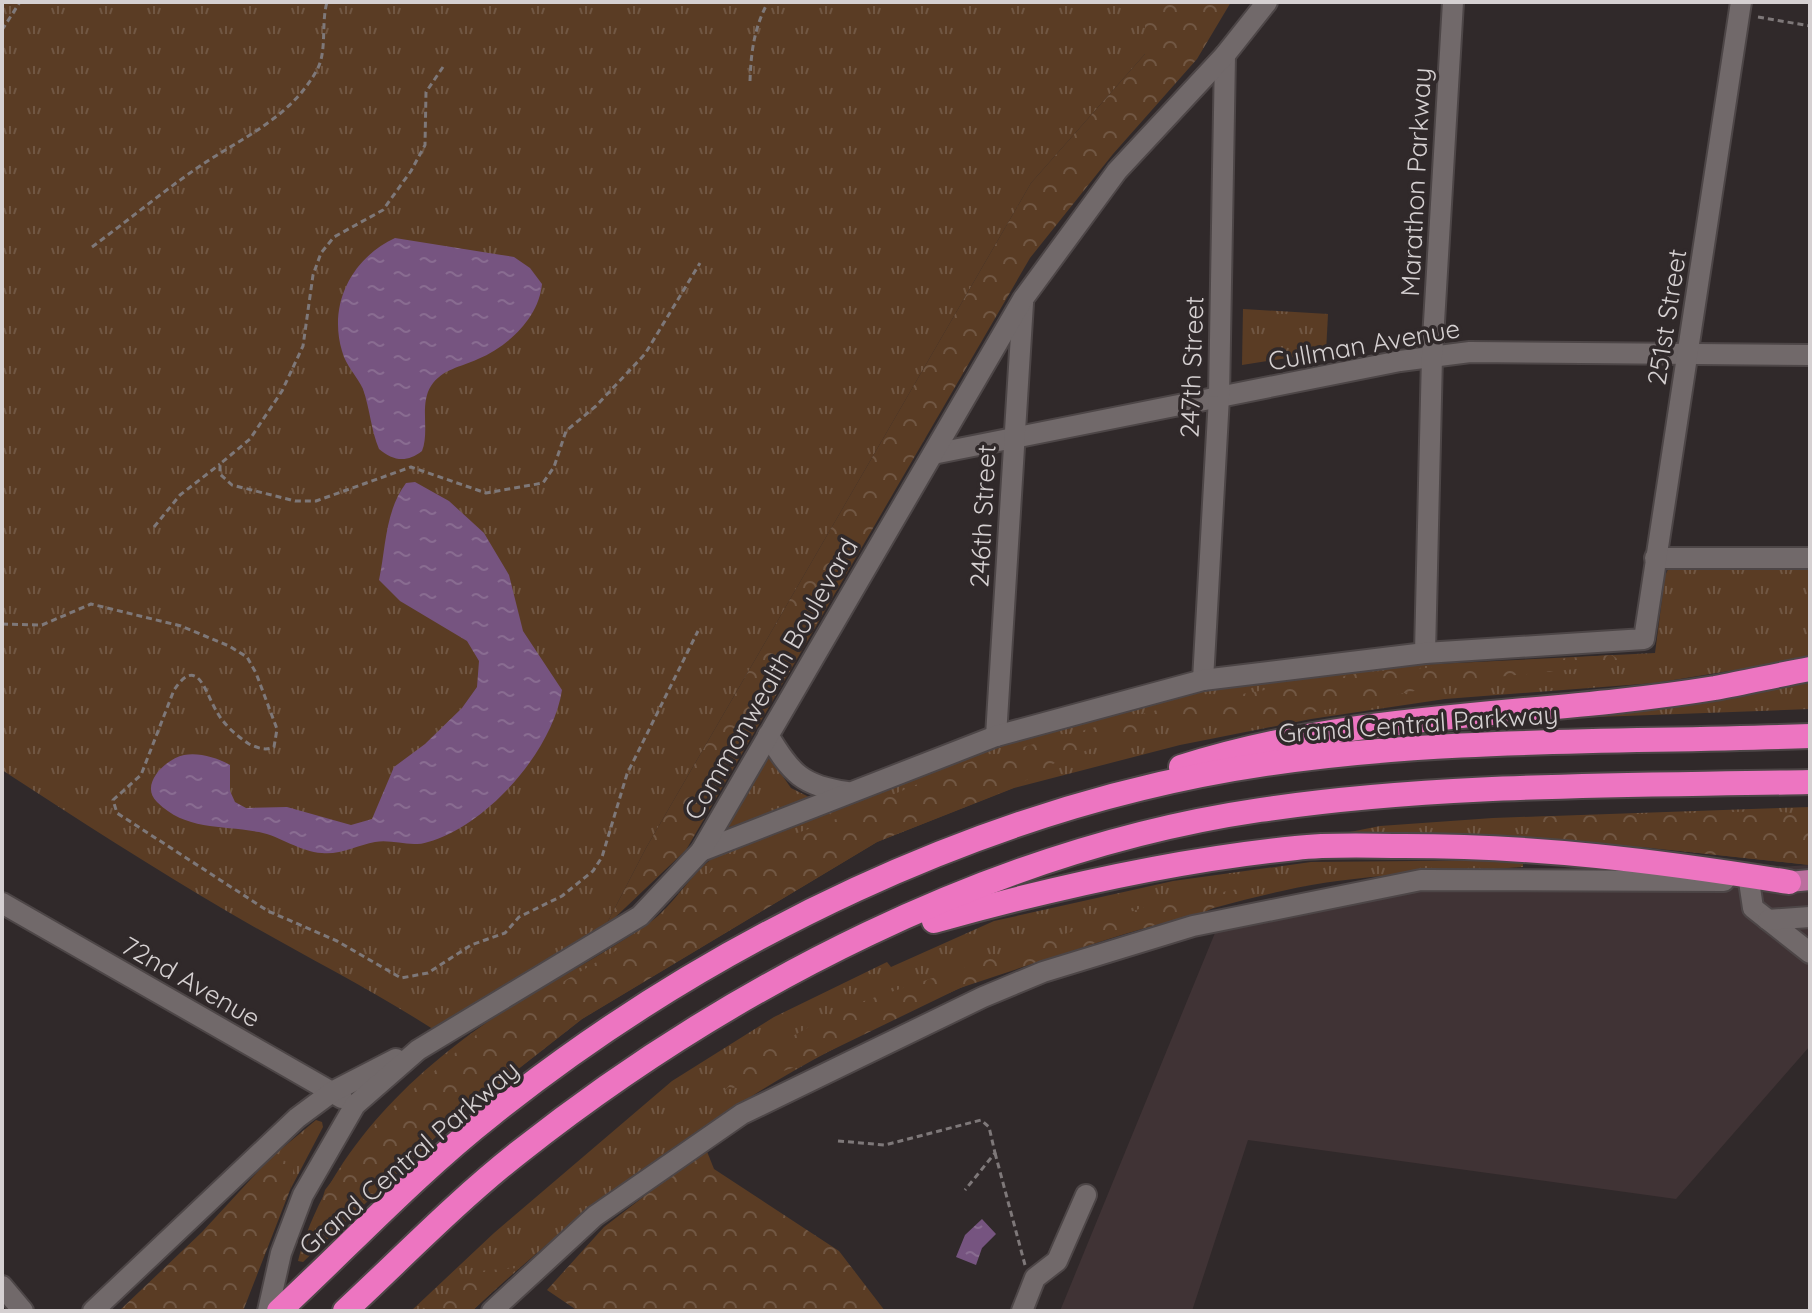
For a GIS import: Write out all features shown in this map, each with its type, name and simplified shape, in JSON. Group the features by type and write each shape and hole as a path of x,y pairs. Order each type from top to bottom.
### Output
{"highway":[{"path":"1029,822 1116,788 1216,756 1316,735 1416,719 1713,688 1810,669"},
{"name":"Grand Central Parkway","path":"279,1311 490,1116 589,1042 694,974 815,909 912,865 1029,822 1146,788 1249,767 1383,750 1504,742 1810,736"},
{"path":"345,1311 514,1155 584,1102 689,1030 796,969 904,919 1021,872 1137,837 1256,811 1406,793 1810,782"},
{"path":"796,969 912,927 1005,901 1114,877 1297,848 1455,846 1545,850 1629,857 1800,881"}],"street":[{"name":"Commonwealth Boulevard","path":"268,1311 281,1253 303,1195 355,1105 418,1050 640,916 701,851 1023,299 1117,171 1225,55 1267,2"},
{"name":"Marathon Parkway","path":"1425,653 1432,356 1453,2"},
{"name":"251st Street","path":"1425,653 1644,639 1741,2"},
{"name":"247th Street","path":"1203,680 1219,397 1225,55"},
{"name":"246th Street","path":"996,736 1023,299"},
{"name":"Cullman Avenue","path":"933,454 1432,356 1470,352 1810,355"},
{"path":"1655,558 1810,558"},
{"path":"701,851 996,736 1203,680 1425,653"},
{"path":"768,735 787,766 800,778 822,789 851,793"},
{"path":"492,1311 595,1216 742,1114 851,1059 1043,972 1193,926 1421,880 1800,881"},
{"path":"1749,881 1753,908 1810,953"},
{"name":"72nd Avenue","path":"2,903 355,1105"},
{"path":"1768,920 1810,917"},
{"path":"93,1311 297,1118 332,1092 370,1070 418,1050"},
{"path":"1022,1311 1035,1278 1057,1261 1086,1195"},
{"path":"2,1286 23,1311"}],"path":[{"path":"2,30 20,2"},
{"path":"92,247 207,162 264,130 284,111 317,71 323,56 322,20 327,2"},
{"path":"750,81 751,48 768,2"},
{"path":"1758,17 1810,26"},
{"path":"154,527 180,495 250,439 282,391 303,346 313,275 321,253 334,237 383,210 411,171 425,145 426,92 443,67"},
{"path":"220,464 220,474 232,485 295,501 316,501 411,467 486,493 502,493 543,483 554,467 566,431 596,406 611,386 645,354 700,263"},
{"path":"2,624 42,625 80,608 102,606 181,626 243,654 256,673 274,721 278,736 274,747 258,748 239,736 217,714 204,685 190,675 182,678 174,690 141,775 113,800 117,813 268,911 337,941 401,978 428,973 471,945 505,933 519,917 570,891 593,871 606,847 627,774 698,631"},
{"path":"838,1141 885,1145 981,1120 989,1127 1025,1266"},
{"path":"965,1190 995,1153"}],"shaded area":[{"path":"1810,865 1810,1046 1676,1199 1248,1140 1192,1311 1060,1311 1217,928 1443,887"}],"green space":[{"path":"2,2 1145,2 1145,54 1031,183 646,848 605,927 436,1031 201,896 2,770"},
{"path":"1145,2 1231,2 1197,59 1113,154 1030,258 686,850 605,927 646,848 1031,183 1145,54"},
{"path":"1243,309 1328,314 1326,352 1242,365"},
{"path":"1669,567 1810,567 1810,658 1655,683 1445,699 1311,719 1180,745 1014,788 877,842 582,1019 458,1116 303,1262 298,1261 330,1184 353,1149 408,1086 473,1032 507,1009 648,924 701,868 721,852 1003,742 1203,691 1258,680 1375,667 1655,653 1665,576"},
{"path":"1612,655 1625,664 1466,680 1301,715 1174,718 1058,761 1013,788 877,842 582,1019 458,1116 318,1248 315,1224 325,1190 379,1119 484,1028 658,926 724,858 829,822 969,762 1168,707 1367,672"},
{"path":"1810,676 1810,709 1570,718 1569,712"},
{"path":"770,758 791,788 811,798 727,828 725,825 764,760"},
{"path":"1810,807 1810,865 1643,847 1471,841 1305,841 1380,826 1493,818"},
{"path":"1773,811 1810,815 1810,865 1643,847 1550,844 1536,835 1532,817"},
{"path":"1523,860 1523,867 1371,877 1282,891 1168,921 970,984 891,1019 826,1053 701,1129 583,1215 472,1311 411,1311 494,1233 672,1081 774,1017 887,962 891,967 994,921 1173,881 1311,862"},
{"path":"1258,885 1205,912 1119,935 960,988 801,1065 724,1091 758,1055 846,1007 1142,908"},
{"path":"316,1120 322,1122 323,1127 290,1190 293,1167 274,1155"},
{"path":"706,1149 714,1169 839,1251 885,1311 578,1311 547,1290 604,1227"},
{"path":"274,1154 294,1167 290,1190 243,1311 119,1311 202,1232"},
{"path":"518,1268 472,1311 437,1311 477,1271"}],"water":[{"path":"395,238 514,257 530,268 542,284 529,319 511,338 490,353 435,380 427,393 422,451 400,459 379,449 363,389 344,356 338,333 338,316 347,284 367,257"},
{"path":"415,482 449,501 484,533 509,575 523,631 562,690 546,737 531,760 514,782 473,820 451,833 421,844 382,841 335,853 314,852 267,834 192,822 168,811 152,795 153,781 169,762 177,757 196,754 230,765 230,791 235,802 246,808 287,807 351,825 372,819 394,767 425,744 462,708 477,687 479,661 467,641 400,601 379,580 394,505 406,483"},
{"path":"982,1219 996,1234 982,1248 976,1265 956,1257 965,1235"}]}
